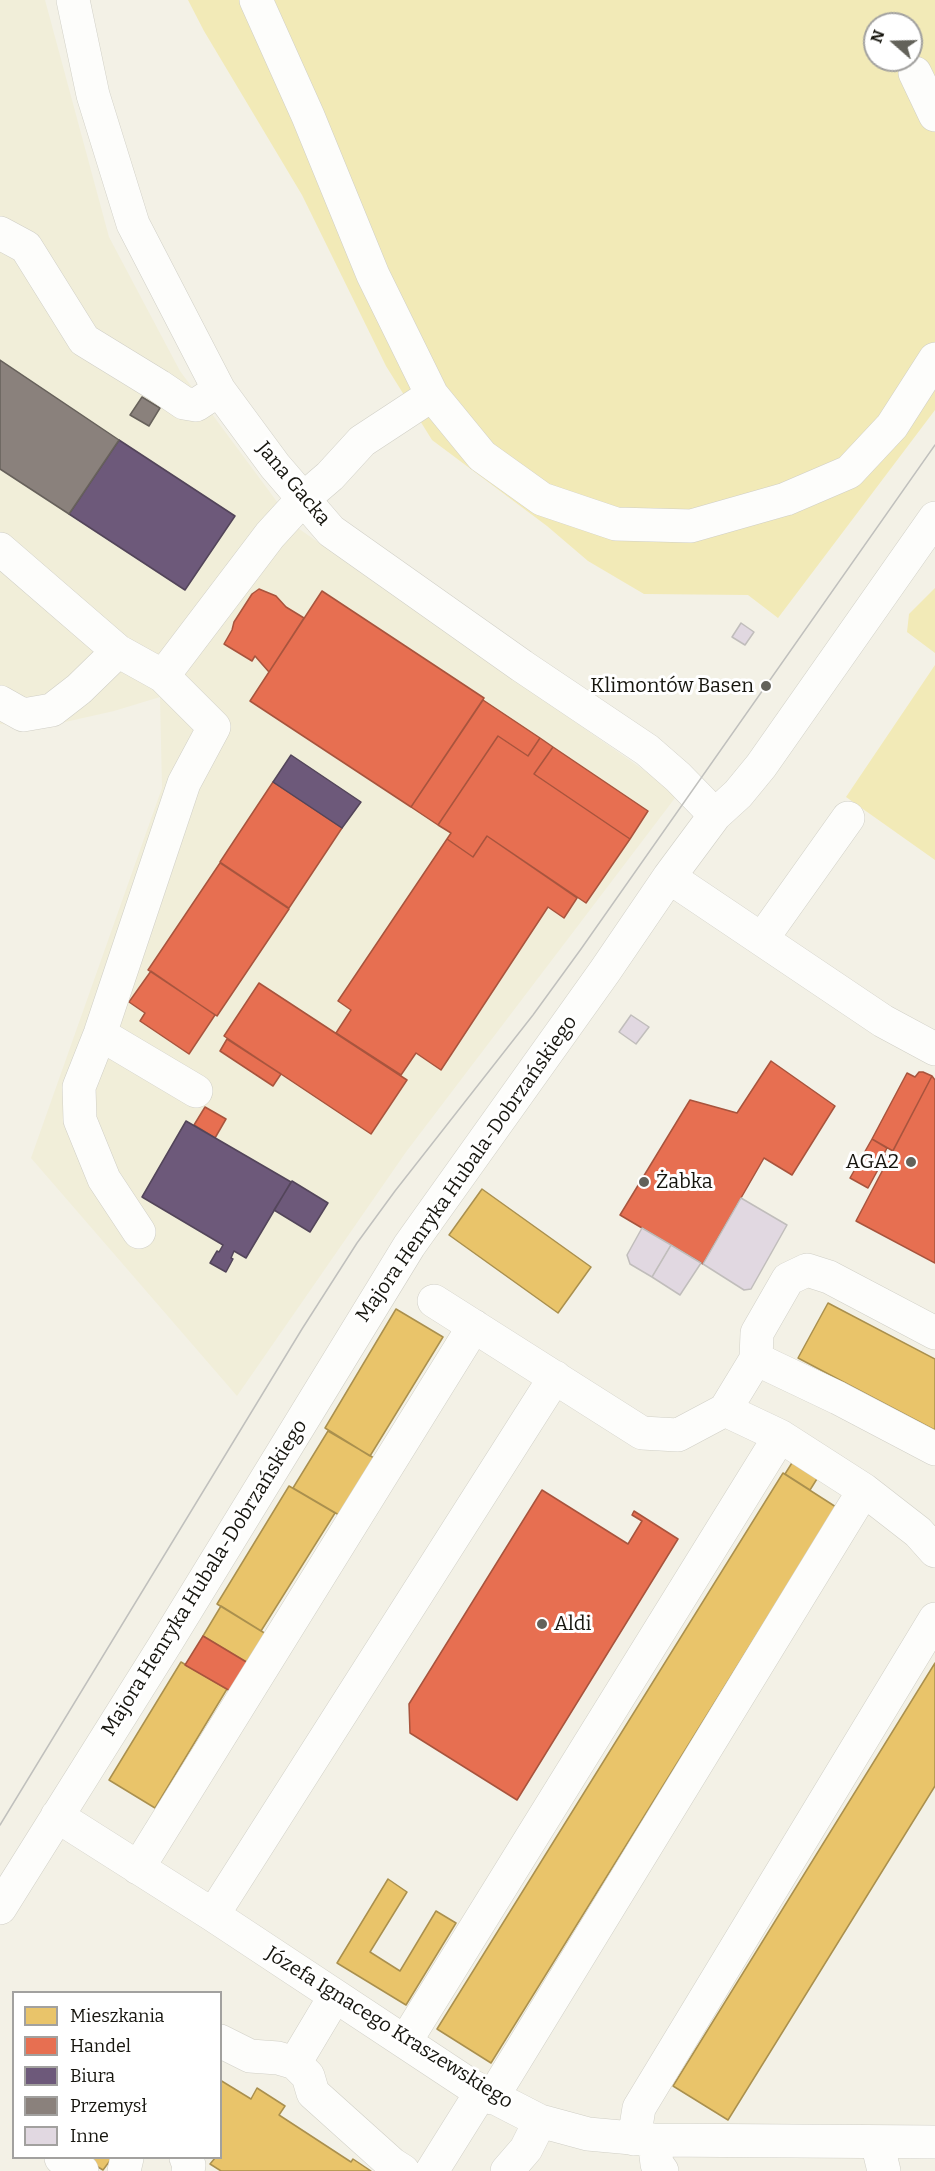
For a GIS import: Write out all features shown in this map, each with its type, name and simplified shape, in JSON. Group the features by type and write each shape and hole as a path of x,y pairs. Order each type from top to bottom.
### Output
{"street":[{"name":"Jana Gacka","path":"74,0 93,95 133,224 219,390 275,466 331,531 522,666 647,750 678,777 715,815"},
{"path":"256,0 308,116 373,276 432,395 482,456 542,499 616,524 691,526 786,499 849,472 892,426 935,359"},
{"path":"915,73 935,115"},
{"path":"0,233 26,247 84,340 184,403 196,405 219,390"},
{"path":"163,676 270,535 302,500 330,476 362,441 432,395"},
{"name":"Majora Henryka Hubala-Dobrzańskiego","path":"0,1908 166,1643 409,1246 669,877 715,815 738,794 760,766 935,518"},
{"path":"0,549 118,651 163,676 214,727 184,783 100,1034 79,1087 80,1120 104,1179 139,1232"},
{"path":"0,702 23,715 52,711 79,689 118,651"},
{"path":"762,939 848,818"},
{"path":"669,877 883,1021 935,1049"},
{"path":"100,1034 196,1091"},
{"path":"434,1301 642,1433 678,1435 725,1410 756,1359 757,1333 788,1279 807,1269 829,1277 935,1333"},
{"path":"138,1868 474,1326"},
{"path":"756,1359 838,1398 935,1449"},
{"path":"213,1916 555,1377"},
{"path":"725,1410 780,1436 864,1490 918,1532 935,1551"},
{"path":"405,2042 780,1436"},
{"path":"432,2171 487,2095 864,1490"},
{"path":"650,2150 639,2108 935,1619"},
{"name":"Józefa Ignacego Kraszewskiego","path":"57,1816 487,2095 540,2121 650,2150 881,2157 935,2142"},
{"path":"295,2063 335,1996"},
{"path":"222,2042 250,2056 278,2058 295,2063 308,2076 314,2093 392,2164 404,2171"},
{"path":"507,2171 526,2149 540,2121"},
{"path":"64,2159 82,2171"}],"shaded area":[{"path":"0,0 45,0 109,237 180,371 295,526 678,794 406,1152 237,1396 31,1158 162,788 160,697 114,711 43,727 0,724"},
{"path":"188,0 935,0 935,410 778,618 748,595 644,594 588,561 547,526 432,440 386,366 302,195 204,31"},
{"path":"935,588 935,653 907,632 909,614"},
{"path":"935,665 935,860 846,797"}],"building: Mieszkania":[{"path":"482,1189 591,1267 558,1313 449,1235"},
{"path":"828,1303 935,1359 935,1430 798,1358"},
{"path":"396,1309 443,1337 370,1456 325,1428"},
{"path":"328,1431 374,1458 339,1515 293,1488"},
{"path":"795,1458 820,1474 810,1490 785,1474"},
{"path":"783,1473 836,1507 491,2063 437,2029"},
{"path":"289,1486 335,1513 261,1631 217,1604"},
{"path":"221,1606 266,1634 248,1663 203,1636"},
{"path":"181,1662 227,1689 155,1808 109,1780"},
{"path":"935,1663 935,1786 728,2120 673,2086"},
{"path":"388,1879 407,1892 370,1952 400,1971 436,1911 456,1923 406,2005 337,1963"},
{"path":"222,2081 251,2099 257,2088 285,2106 279,2115 351,2162 353,2159 371,2171 221,2171 210,2164 214,2159 222,2159"},
{"path":"85,2159 111,2159 103,2170"}],"building: Handel":[{"path":"259,589 276,596 286,607 304,618 269,672 255,656 252,661 224,644 234,622 252,594"},
{"path":"322,591 484,698 411,807 250,701"},
{"path":"483,700 540,738 528,756 498,736 438,825 411,807"},
{"path":"498,736 528,756 540,738 553,747 534,774 630,839 586,903 487,836 473,857 447,839 451,833 438,825"},
{"path":"553,747 648,811 630,839 534,774"},
{"path":"273,782 342,828 289,908 220,862"},
{"path":"487,836 577,898 564,918 548,907 441,1070 416,1053 401,1075 336,1033 351,1010 338,1001 447,839 473,857"},
{"path":"220,863 289,909 217,1016 148,970"},
{"path":"151,971 215,1015 189,1054 140,1021 145,1013 129,1002"},
{"path":"259,983 407,1080 371,1134 224,1036"},
{"path":"227,1039 281,1074 273,1086 220,1051"},
{"path":"771,1061 835,1106 792,1175 764,1158 703,1264 620,1215 690,1100 737,1113"},
{"path":"919,1072 932,1076 893,1151 872,1139 907,1073 915,1077"},
{"name":"AGA2","path":"932,1076 935,1080 935,1263 856,1221"},
{"path":"205,1107 226,1119 215,1138 194,1125"},
{"path":"872,1139 887,1148 884,1154 886,1155 868,1188 850,1178"},
{"name":"Aldi","path":"542,1490 628,1544 642,1521 632,1515 634,1511 678,1539 517,1800 410,1733 409,1704"},
{"path":"203,1636 248,1663 232,1692 185,1665"}],"building: Biura":[{"path":"119,440 235,516 185,590 69,514"},
{"path":"291,755 361,802 342,828 273,782"},
{"path":"186,1121 291,1182 246,1258 234,1251 231,1258 233,1259 226,1272 210,1263 223,1245 142,1197"},
{"path":"292,1181 328,1203 310,1232 274,1210"}],"building: Przemysł":[{"path":"0,360 119,440 69,514 0,469"},
{"path":"142,397 160,408 149,426 130,415"}],"building: Inne":[{"path":"741,623 754,632 745,645 732,637"},
{"path":"631,1015 649,1027 636,1044 619,1032"},
{"path":"741,1198 787,1225 751,1289 744,1290 703,1264"},
{"path":"642,1228 671,1245 652,1277 630,1264 627,1255"},
{"path":"671,1245 701,1263 680,1295 652,1277"}],"tram line":[{"path":"0,1825 302,1329 357,1243 533,1015 581,949 935,445"}],"place":[{"name":"Klimontów Basen","path":"766,686"},
{"name":"AGA2","path":"911,1162"},
{"name":"Żabka","path":"644,1182"},
{"name":"Aldi","path":"542,1624"}]}
